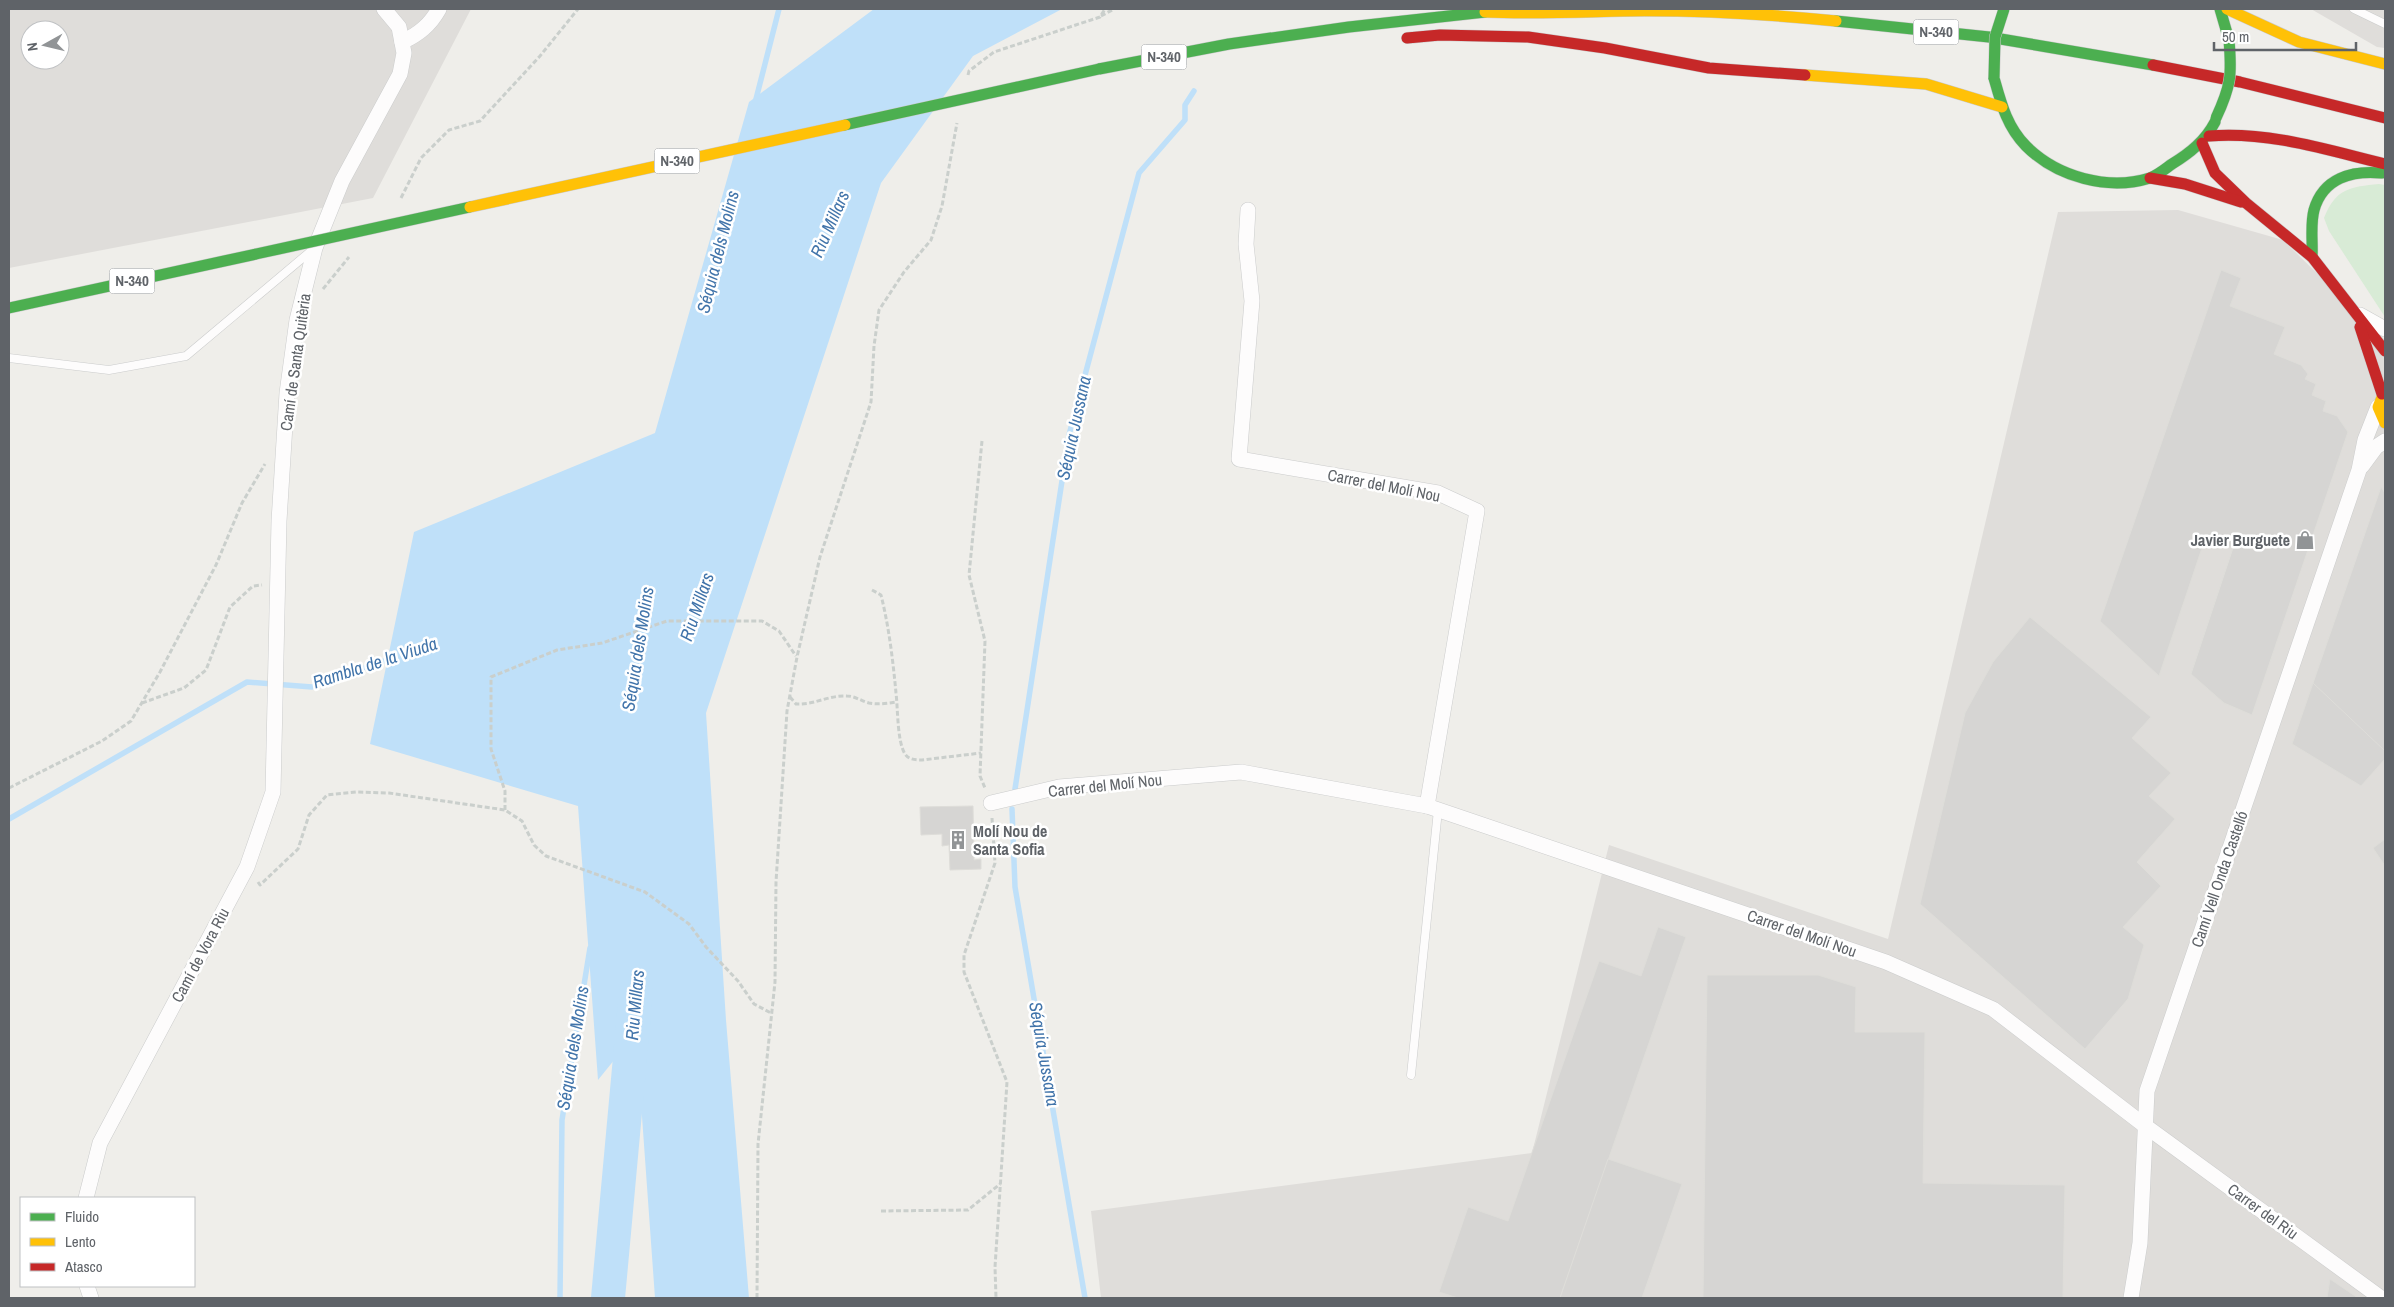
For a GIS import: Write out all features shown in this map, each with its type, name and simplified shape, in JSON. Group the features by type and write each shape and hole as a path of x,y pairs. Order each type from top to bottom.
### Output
{"main road":[{"path":"1478,12 1490,9"},
{"path":"2004,9 1995,37 1994,78 2002,107 2014,132 2053,168 2080,178 2100,181 2150,178 2185,184 2246,203"},
{"path":"2150,178 2176,162 2205,139 2228,93 2231,66 2229,40 2220,9"},
{"path":"2227,9 2299,42 2385,64"},
{"name":"N-340","path":"9,308 1099,69 1228,44 1478,12 1543,14 1624,11 1783,16 1990,37 2074,50 2240,82 2385,118"},
{"path":"1349,27 1372,37"},
{"path":"1396,39 1440,35 1528,38 1605,48 1709,68 1926,84 2002,107"},
{"path":"2205,139 2233,134 2273,137 2385,164"},
{"path":"2205,139 2215,173 2246,203 2312,257 2385,351"},
{"path":"2312,257 2314,210 2327,185 2347,173 2385,173"},
{"path":"2355,312 2382,397 2385,423"}],"street":[{"path":"384,9 399,27 402,42 419,34 433,20 439,9"},
{"name":"Camí de Santa Quitèria","path":"277,701 278,521 287,393 297,320 314,248 342,181 400,74 404,54 402,42"},
{"name":"Carrer del Molí Nou","path":"1248,210 1246,244 1252,301 1239,459 1438,493 1477,511 1432,808"},
{"path":"2355,312 2385,329"},
{"name":"Camí Vell Onda Castelló","path":"2131,1298 2140,1242 2146,1091 2359,470 2365,440 2382,397"},
{"name":"Camí Vell Onda Castelló","path":"2359,470 2376,447 2385,441"},
{"name":"Camí de Vora Riu","path":"86,1197 100,1143 247,867 274,792 277,701"},
{"name":"Carrer del Molí Nou","path":"991,803 1059,787 1241,772 1432,808 1886,962 1993,1009 2144,1125"},
{"name":"Carrer del Riu","path":"2144,1125 2381,1298"}],"lane":[{"path":"2354,9 2385,24"},
{"path":"9,358 109,370 186,356 314,248"},
{"path":"1411,1075 1432,808"}],"path":[{"path":"398,202 404,194 421,158 449,130 480,120 540,56 578,9"},
{"path":"1100,17 1105,9"},
{"path":"967,80 968,71 994,52 1100,17 1114,9"},
{"path":"757,1298 758,1144 772,1013 777,935 776,882 790,697 797,657 820,557 871,402 874,346 879,310 904,272 931,240 942,206 959,116"},
{"path":"318,295 352,254"},
{"path":"982,440 969,574 985,641 980,776 991,803 995,863 964,955 964,972 1007,1082 995,1267 996,1298"},
{"path":"9,788 102,741 131,721 216,564 242,503 265,463"},
{"path":"141,703 184,688 206,670 230,607 253,586 278,582"},
{"path":"872,590 881,595 884,605 905,754 913,760 935,759 981,752"},
{"path":"504,810 505,791 491,749 491,677 557,650 602,643 667,621 762,621 779,631 797,657"},
{"path":"790,697 796,704 846,696 860,698 868,702 897,702"},
{"path":"247,867 260,885 298,848 309,816 327,795 356,792 389,793 504,810 522,821 534,845 546,856 645,892 689,924 706,947 738,980 754,1004 772,1013"},
{"path":"881,1211 968,1210 1000,1184"}],"shaded area":[{"path":"9,9 471,9 373,198 9,268"},
{"path":"2311,9 2385,9 2385,48 2377,47"},
{"path":"2178,210 2283,240 2385,340 2385,1298 1101,1298 1091,1211 1532,1153 1609,845 1888,939 2058,212"}],"green space":[{"path":"2385,185 2385,317 2329,231 2324,218 2334,200 2345,191 2360,186"}],"water":[{"path":"874,9 1062,9 973,56 881,183 706,713 726,1020 749,1298 655,1298 636,1033 598,1080 578,806 370,744 414,532 655,433 749,102"}],"building":[{"path":"2221,270 2241,278 2230,306 2285,327 2274,354 2301,365 2308,374 2305,379 2316,384 2312,395 2326,401 2323,411 2337,416 2348,432 2252,715 2224,703 2191,674 2233,548 2206,536 2159,676 2100,621"},
{"path":"2381,487 2385,493 2385,752 2313,683"},
{"path":"2030,617 2151,717 2132,738 2171,773 2149,796 2175,819 2137,862 2161,886 2123,927 2144,945 2128,999 2085,1049 1920,904 1965,713 1993,662"},
{"path":"2313,683 2385,751 2385,759 2361,786 2292,744"},
{"name":"Molí Nou de Santa Sofia","path":"973,806 974,860 981,859 981,869 950,870 949,845 942,846 942,834 921,835 920,807"},
{"path":"2385,839 2385,866 2373,848"},
{"path":"1658,927 1686,937 1560,1298 1458,1298 1439,1292 1468,1207 1508,1221 1599,961 1641,976"},
{"path":"1707,975 1818,975 1856,987 1855,1032 1925,1032 1923,1183 2065,1185 2063,1298 1703,1298"},
{"path":"1608,1159 1682,1184 1642,1298 1560,1298"},
{"path":"2330,1279 2358,1298 2327,1298"}],"waterway":[{"name":"Séquia dels Molins","path":"755,103 779,9"},
{"name":"Séquia Jussana","path":"1015,789 1069,435 1139,173 1185,120 1185,105 1194,91"},
{"name":"Rambla de la Viuda","path":"9,819 247,682 312,687 392,658"},
{"name":"Séquia Jussana","path":"1012,809 1015,887 1085,1298"},
{"name":"Séquia dels Molins","path":"560,1298 562,1120 590,948"},
{"name":"Riu Millars","path":"608,1298 636,992"}],"traffic: fast":[{"path":"1994,78 1995,37 2004,9"},
{"path":"2220,9 2229,40"},
{"path":"1099,69 1229,44 1349,27 1485,12"},
{"path":"1836,21 1989,37 2153,65"},
{"path":"2216,118 2225,97 2229,80 2229,40"},
{"path":"845,125 1099,69"},
{"path":"1994,78 2009,123 2026,146 2053,166 2068,173 2100,182 2134,182 2153,177 2196,146 2207,135 2215,122"},
{"path":"2312,257 2314,210 2324,190 2340,178 2350,175 2371,172 2382,173"},
{"path":"256,254 470,207"},
{"path":"9,308 256,254"}],"traffic: slow":[{"path":"2227,9 2299,42 2385,64"},
{"path":"1485,12 1676,11 1756,14 1836,21"},
{"path":"1805,75 1926,84 2002,107"},
{"path":"470,207 845,125"},
{"path":"2385,390 2378,407 2385,423"}],"traffic: jam":[{"path":"1407,38 1440,35 1528,37 1605,48 1709,68 1805,75"},
{"path":"2153,65 2240,82 2385,118"},
{"path":"2209,136 2254,136 2276,139 2385,164"},
{"path":"2202,143 2215,173 2246,203 2312,257 2385,351"},
{"path":"2150,178 2185,184 2241,202"},
{"path":"2360,327 2382,394"}],"place":[{"name":"Javier Burguete","path":"2305,540"},
{"name":"Molí Nou de Santa Sofia","path":"958,840"}]}
